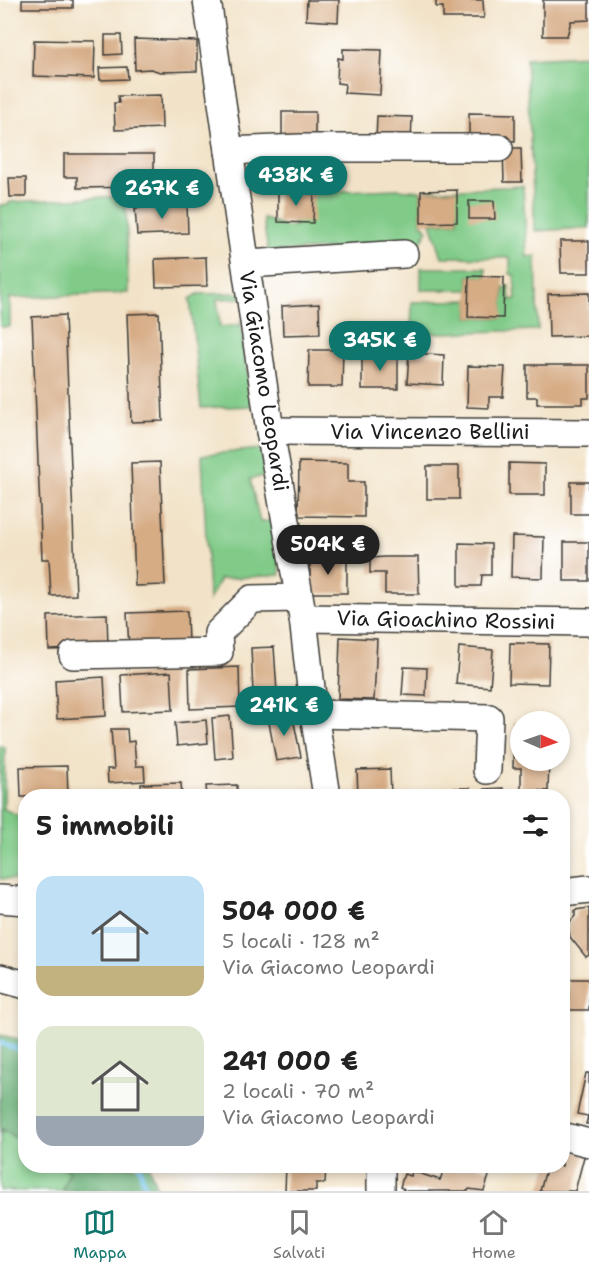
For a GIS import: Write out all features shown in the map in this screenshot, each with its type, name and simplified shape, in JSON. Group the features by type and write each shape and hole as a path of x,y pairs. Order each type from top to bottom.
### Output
{"street":[{"name":"Via Giacomo Leopardi","path":"207,0 270,431 301,608 326,789"},
{"path":"229,151 300,148 499,148"},
{"path":"247,264 404,254"},
{"name":"Via Vincenzo Bellini","path":"270,431 589,433"},
{"name":"Via Gioachino Rossini","path":"73,655 219,652 218,633 252,599 301,608 589,621"},
{"path":"314,714 489,718 488,770"},
{"path":"570,891 589,889"},
{"path":"0,899 18,900"},
{"path":"0,978 18,983"},
{"path":"570,1138 589,1143"},
{"path":"381,1173 381,1191"}],"green space":[{"path":"589,55 589,228 535,231 526,58"},
{"path":"523,186 527,257 536,256 538,330 411,334 412,302 469,300 468,317 502,318 504,287 509,286 510,300 516,299 514,275 510,274 510,258 442,257 431,223 457,222 456,190 421,191"},
{"path":"398,189 421,191 421,223 428,230 421,242 268,252 263,218 287,227 296,226 292,222 314,192"},
{"path":"126,196 128,293 10,298 10,327 0,327 0,205 10,202"},
{"path":"421,268 486,268 486,277 469,276 469,290 421,290"},
{"path":"241,293 242,298 217,299 220,327 240,325 240,320 252,406 201,408 190,299 198,294"},
{"path":"260,449 267,476 250,479 260,522 275,520 280,575 220,579 209,600 202,455"},
{"path":"0,746 5,747 4,809 18,816 18,880 0,879"},
{"path":"0,1035 18,1039 18,1139 2,1129 0,1136"},
{"path":"2,1129 18,1139 18,1173 69,1173 62,1191 0,1191"},
{"path":"69,1173 152,1173 158,1191 62,1191"}],"building":[{"path":"22,0 73,0 73,8 22,8"},
{"path":"307,0 339,0 338,22 306,20"},
{"path":"436,0 483,0 484,18 443,18 443,7 436,7"},
{"path":"543,0 589,0 589,20 571,21 567,36 543,36"},
{"path":"105,35 121,35 122,54 105,55"},
{"path":"134,39 197,41 197,71 135,70"},
{"path":"34,40 95,41 94,78 33,76"},
{"path":"343,49 382,50 380,95 344,93 345,84 337,83 338,58 343,59"},
{"path":"127,67 128,79 100,80 99,68"},
{"path":"161,95 162,128 115,130 114,103 119,103 118,96"},
{"path":"282,112 315,112 315,146 282,146"},
{"path":"469,113 515,114 515,141 469,140"},
{"path":"377,116 412,117 411,142 376,141"},
{"path":"503,148 521,148 522,182 504,182"},
{"path":"64,154 154,154 154,175 143,175 143,187 77,188 77,177 64,177"},
{"path":"289,160 312,160 312,185 275,185 275,168 289,169"},
{"path":"9,178 26,178 26,197 10,197"},
{"path":"457,190 457,222 421,223 421,191"},
{"path":"278,192 314,192 313,223 278,222"},
{"path":"469,201 494,201 495,219 469,219"},
{"path":"187,205 188,233 137,235 135,208"},
{"path":"560,241 589,241 589,273 561,273"},
{"path":"206,257 207,286 156,287 155,259"},
{"path":"469,276 504,277 503,318 468,317"},
{"path":"589,293 589,336 549,337 548,294"},
{"path":"319,304 320,334 283,335 282,306"},
{"path":"159,313 163,421 131,422 127,314"},
{"path":"65,315 76,595 51,596 49,559 42,559 32,317"},
{"path":"309,350 343,350 342,387 308,387"},
{"path":"409,353 444,355 443,385 407,383"},
{"path":"362,354 398,354 398,389 362,389"},
{"path":"527,365 589,365 589,398 583,398 583,404 537,404 537,397 527,397"},
{"path":"468,366 505,367 503,397 489,397 489,408 467,407"},
{"path":"160,462 165,585 135,586 131,463"},
{"path":"299,462 348,463 348,482 364,482 364,517 298,516"},
{"path":"509,463 545,464 545,495 509,495"},
{"path":"427,466 459,466 459,499 427,499"},
{"path":"571,482 589,482 589,514 571,514"},
{"path":"512,536 544,537 543,578 511,577"},
{"path":"564,542 589,542 589,581 564,581"},
{"path":"459,543 491,544 491,575 482,575 481,586 459,586"},
{"path":"418,557 419,594 385,594 385,573 370,573 370,558"},
{"path":"310,558 347,558 347,593 310,593"},
{"path":"187,611 188,646 129,648 127,613"},
{"path":"107,614 108,648 49,650 48,616"},
{"path":"340,637 377,639 374,700 338,699"},
{"path":"510,643 549,644 548,684 509,683"},
{"path":"274,647 277,692 253,693 251,648"},
{"path":"459,647 493,650 490,687 456,684"},
{"path":"239,667 240,707 190,709 189,669"},
{"path":"404,667 427,668 426,696 402,695"},
{"path":"171,672 173,710 123,712 121,675"},
{"path":"104,677 106,716 57,719 55,680"},
{"path":"292,713 301,757 276,761 268,717"},
{"path":"230,716 233,757 215,759 212,718"},
{"path":"206,720 208,743 177,746 175,723"},
{"path":"111,729 127,729 128,742 134,741 136,766 144,766 145,781 108,783 107,769 114,769"},
{"path":"67,766 68,789 21,789 20,767"},
{"path":"390,769 391,789 358,789 357,770"},
{"path":"521,771 549,771 548,789 521,789"},
{"path":"181,783 181,789 141,789 141,784"},
{"path":"237,785 237,789 206,789 206,786"},
{"path":"444,788 470,788 470,789"},
{"path":"589,908 589,955 586,957 570,937 570,922 575,916 575,910"},
{"path":"570,979 589,979 589,1010 570,1010"},
{"path":"586,1073 589,1073 589,1124 586,1124 588,1116 577,1114"},
{"path":"570,1149 585,1153 575,1191 540,1191 545,1173 570,1173"},
{"path":"286,1173 326,1173 325,1183 316,1183 316,1191 285,1191"},
{"path":"412,1173 418,1173 440,1180 442,1173 490,1173 484,1191 469,1189 468,1191 402,1191 404,1189 400,1187 404,1174 411,1176"}],"waterway":[{"path":"0,1043 18,1049"},
{"path":"141,1173 146,1191"}]}
